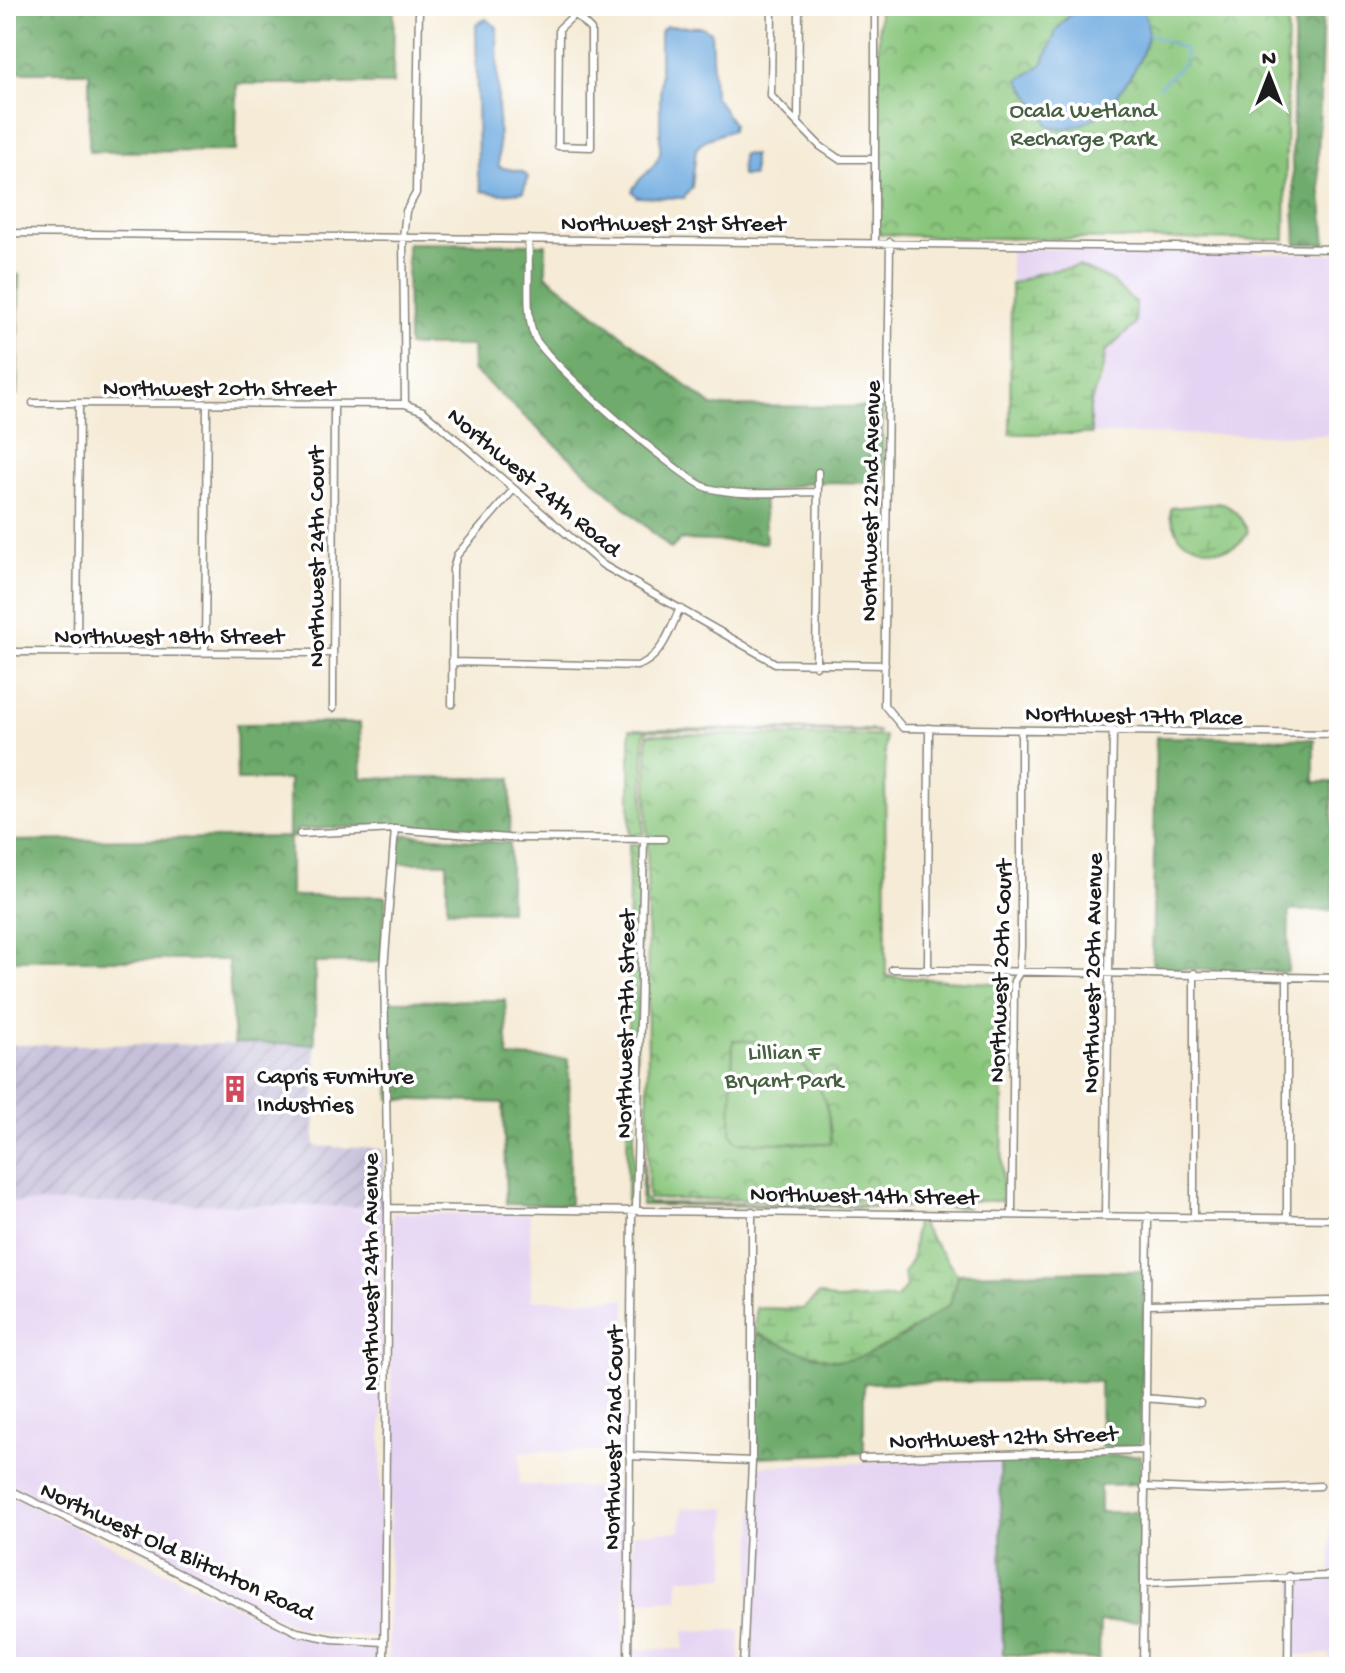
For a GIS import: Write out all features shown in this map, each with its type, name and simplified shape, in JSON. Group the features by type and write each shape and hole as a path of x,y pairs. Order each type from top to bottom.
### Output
{"street":[{"path":"405,404 403,238 406,211 416,193 419,6"},
{"path":"575,6 575,14 591,30 591,147 558,146 559,29 575,14"},
{"path":"772,6 771,96 839,159 875,159"},
{"path":"798,123 799,6"},
{"path":"875,6 875,242"},
{"name":"Northwest 21st Street","path":"6,233 1339,249"},
{"path":"528,239 532,333 544,353 599,402 677,469 705,487 818,492"},
{"name":"Northwest 22nd Avenue","path":"890,242 884,705 891,718 903,728 929,728"},
{"name":"Northwest 20th Street","path":"33,403 405,404"},
{"path":"205,652 207,404"},
{"name":"Northwest 24th Road","path":"405,404 423,411 603,565 775,663 885,665"},
{"path":"77,652 79,405"},
{"name":"Northwest 24th Court","path":"333,708 334,406"},
{"path":"816,666 818,472"},
{"path":"452,704 453,569 457,555 514,489"},
{"path":"452,662 637,666 649,662 665,641 680,608"},
{"name":"Northwest 18th Street","path":"6,652 332,653"},
{"path":"928,971 929,728"},
{"name":"Northwest 17th Place","path":"929,728 1339,734"},
{"name":"Northwest 20th Court","path":"1012,1213 1014,981 1019,973 1021,730"},
{"name":"Northwest 20th Avenue","path":"1105,1215 1113,732"},
{"path":"300,834 395,829 508,838 664,839"},
{"name":"Northwest 24th Avenue","path":"384,1667 388,1208 384,969 395,829"},
{"name":"Northwest 17th Street","path":"634,1210 644,839"},
{"path":"892,969 1339,978"},
{"path":"1194,973 1194,1216"},
{"path":"1287,976 1287,1218"},
{"name":"Northwest 14th Street","path":"388,1208 1339,1219"},
{"name":"Northwest 22nd Court","path":"628,1667 634,1210"},
{"path":"743,1667 752,1461 752,1211"},
{"path":"1143,1667 1148,1216"},
{"path":"1147,1305 1329,1301"},
{"path":"1145,1398 1200,1403"},
{"name":"Northwest 12th Street","path":"862,1458 1145,1450"},
{"path":"629,1456 752,1461"},
{"path":"1144,1487 1221,1490 1320,1486"},
{"name":"Northwest Old Blitchton Road","path":"6,1488 297,1632 332,1639 383,1642"},
{"path":"1144,1583 1240,1582 1289,1576 1327,1576"},
{"path":"1288,1667 1289,1576"}],"shaded area":[{"path":"1010,248 1339,254 1339,435 1092,434 1087,411 1104,376 1105,352 1128,332 1038,273 1011,284"},
{"path":"315,1044 315,1146 383,1149 384,1207 6,1202 6,1045"},
{"path":"6,1202 384,1207 379,1637 332,1635 298,1627 6,1483"},
{"path":"393,1213 530,1214 531,1300 626,1299 625,1452 520,1452 519,1485 625,1489 624,1667 388,1667"},
{"path":"1000,1459 1004,1667 747,1667 756,1466"},
{"path":"1330,1459 1339,1459 1339,1667 1330,1667 1329,1654 1293,1655 1293,1581 1331,1581"},
{"path":"6,1493 295,1636 332,1644 379,1646 380,1667 6,1667"},
{"path":"683,1508 727,1508 726,1577 679,1578 678,1600 633,1601 634,1649 684,1649 684,1631 740,1630 739,1667 632,1667 633,1533 680,1531"}],"green space":[{"path":"6,6 394,6 393,84 237,84 236,151 89,152 89,72 6,72"},
{"name":"Ocala Wetland Recharge Park","path":"879,6 1288,6 1285,240 967,238 880,234 877,225"},
{"path":"1295,6 1323,6 1318,162 1326,244 1296,244 1292,162"},
{"path":"407,243 546,244 546,275 712,406 882,407 883,483 813,482 763,493 766,543 680,540 671,549 473,370 472,346 408,346"},
{"path":"1079,266 1110,280 1136,303 1135,325 1105,352 1090,409 1092,434 1010,434 1011,284 1038,273"},
{"path":"6,274 19,275 17,396 6,396"},
{"path":"1221,503 1234,510 1248,531 1235,546 1217,550 1180,538 1170,516 1171,508"},
{"path":"360,723 362,778 511,778 510,834 392,825 296,830 296,837 290,838 290,896 386,896 381,962 315,963 315,1044 234,1043 228,960 6,960 6,841 289,837 289,780 237,780 236,724"},
{"path":"630,729 880,732 647,730 644,734 644,834 630,835"},
{"name":"Lillian F Bryant Park","path":"647,734 885,736 886,976 1004,984 1002,1201 648,1199"},
{"path":"1156,737 1314,739 1314,782 1332,782 1333,910 1289,911 1288,972 1152,968"},
{"path":"399,834 510,843 510,911 447,910 447,863 397,863"},
{"path":"629,844 640,844 642,859 632,1205 627,1205"},
{"path":"505,1000 508,1057 569,1059 570,1205 506,1204 503,1103 390,1099 389,1001"},
{"path":"733,1040 776,1048 806,1069 825,1102 831,1144 737,1142 731,1133"},
{"path":"644,1118 644,1198 648,1203 967,1205 967,1208 641,1205"},
{"path":"916,1218 957,1274 950,1304 885,1345 846,1360 813,1355 756,1333 756,1308 803,1309 819,1294 836,1300 897,1298 906,1287 904,1272 912,1259"},
{"path":"1144,1271 1141,1446 1101,1447 1100,1381 864,1383 864,1453 757,1457 756,1333 798,1350 901,1338 950,1304 957,1274"},
{"path":"1141,1455 1140,1484 1100,1485 1100,1512 1140,1512 1139,1621 1100,1622 1099,1660 1003,1654 1000,1459"}],"water":[{"path":"1078,6 1138,6 1146,17 1148,31 1145,46 1129,79 1099,114 1076,126 1051,128 1019,80 1043,64 1057,29"},
{"path":"486,19 497,27 499,167 523,172 528,177 523,192 500,194 482,191 478,176 476,24"},
{"path":"666,26 702,27 711,32 714,95 733,124 732,130 705,140 696,149 692,187 684,198 637,197 632,191 634,186 660,154 660,32"},
{"path":"742,154 753,155 753,176 741,176"}],"waterway":[{"path":"1147,33 1186,50 1183,64 1159,87"}],"place":[{"name":"Capris Furniture Industries","path":"235,1089"}]}
